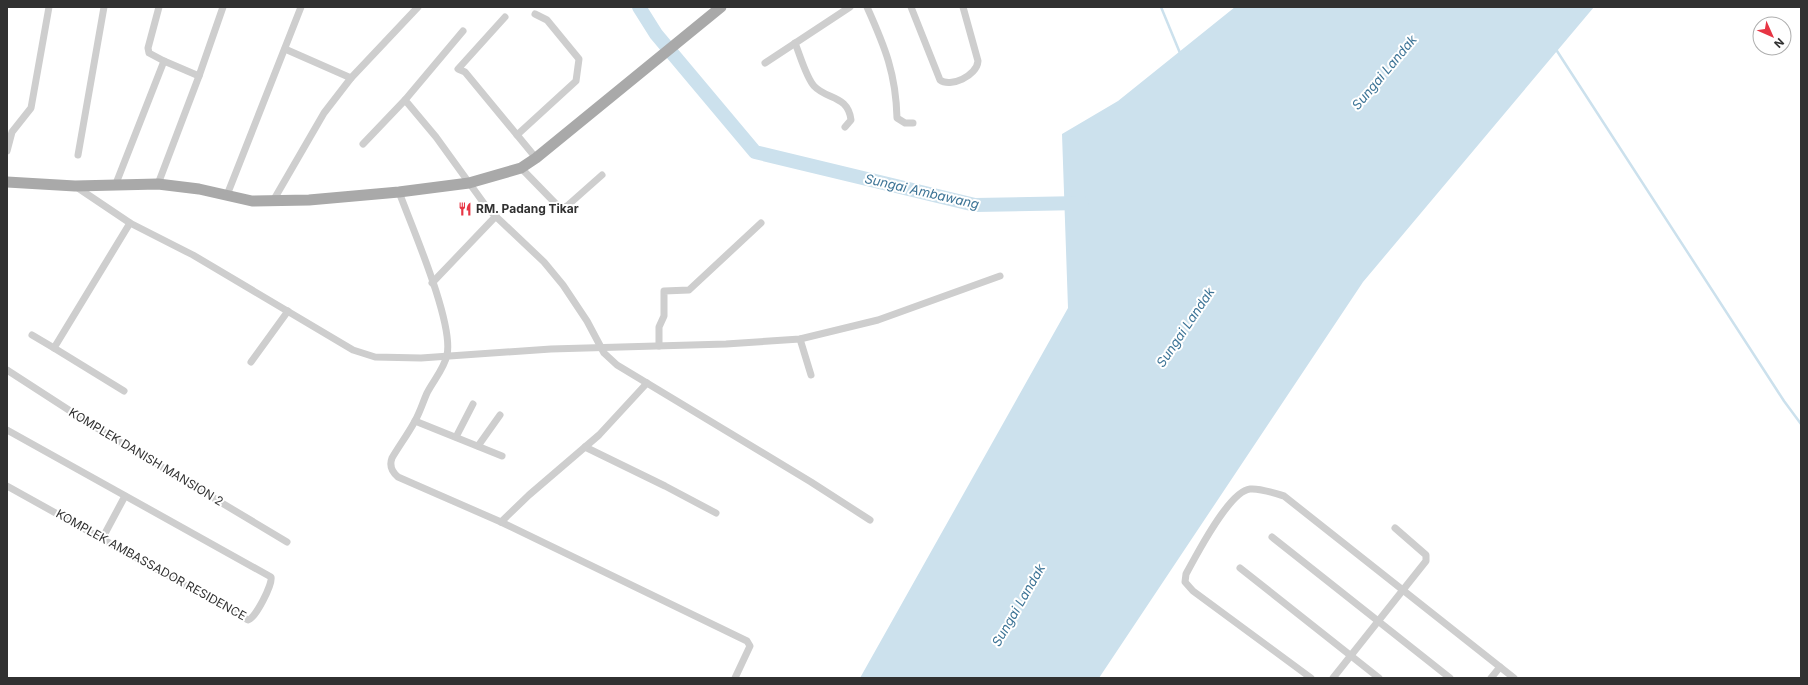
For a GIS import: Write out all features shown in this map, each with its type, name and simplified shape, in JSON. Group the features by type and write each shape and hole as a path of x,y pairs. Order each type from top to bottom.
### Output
{"main road":[{"path":"7,182 75,186 158,184 199,189 252,201 316,200 399,192 469,183 521,168 536,158 626,86 719,8"}],"street":[{"path":"7,151 12,132 31,108 49,7"},
{"path":"78,155 104,7"},
{"path":"159,7 148,48 149,52 164,61 199,76"},
{"path":"158,184 199,76 223,7"},
{"path":"227,195 301,7"},
{"path":"273,201 324,113 351,78 418,7"},
{"path":"867,7 880,37 896,85 897,118 906,124 913,123"},
{"path":"911,7 940,80 948,83 964,78 975,72 978,67 978,61 963,7"},
{"path":"765,63 845,8"},
{"path":"517,135 576,81 579,59 547,20 535,14"},
{"path":"505,17 458,69 465,72 536,158"},
{"path":"363,144 406,100 463,31"},
{"path":"795,43 814,86 837,98 847,108 851,120 845,127"},
{"path":"285,49 351,78"},
{"path":"115,186 164,61"},
{"path":"406,100 436,137 481,200 544,262 564,286 587,321 609,360 811,482 870,520"},
{"path":"521,168 557,205 562,208 567,206 602,175"},
{"path":"75,186 130,223 193,255 364,355 389,358 601,348 742,344 800,340 878,320 1000,276"},
{"path":"399,192 432,282 447,332 447,356 415,421 392,458 391,468 394,474 501,522 748,641 750,646 735,678"},
{"path":"432,282 496,216"},
{"path":"54,348 130,223"},
{"path":"659,346 659,327 664,316 664,291 689,290 761,223"},
{"path":"251,362 288,311"},
{"path":"32,335 124,391"},
{"path":"800,340 811,376"},
{"name":"KOMPLEK DANISH MANSION 2","path":"7,370 95,427 287,542"},
{"path":"501,522 528,495 585,448 647,383"},
{"path":"456,437 473,404"},
{"path":"478,446 500,415"},
{"path":"415,421 502,456"},
{"path":"7,430 125,496 102,539"},
{"path":"585,448 716,513"},
{"name":"KOMPLEK AMBASSADOR RESIDENCE","path":"7,486 248,620 254,617 271,584 272,580 269,576 125,496"},
{"path":"1311,678 1193,590 1185,582 1186,574 1211,529 1234,498 1240,493 1250,489 1264,490 1284,496 1514,678"},
{"path":"1332,678 1427,558 1395,528"},
{"path":"1272,537 1450,678"},
{"path":"1240,568 1379,678"},
{"path":"1491,678 1500,667"}],"water":[{"name":"Sungai Landak","path":"1235,7 1594,7 1363,282 1099,678 860,678 1068,308 1062,134 1118,101"}],"waterway":[{"name":"Sungai Ambawang","path":"639,7 656,34 755,152 975,205 1082,203"},
{"path":"1161,7 1180,53"},
{"path":"1557,51 1784,401 1801,424"}],"place":[{"name":"RM. Padang Tikar","path":"465,209"}]}
